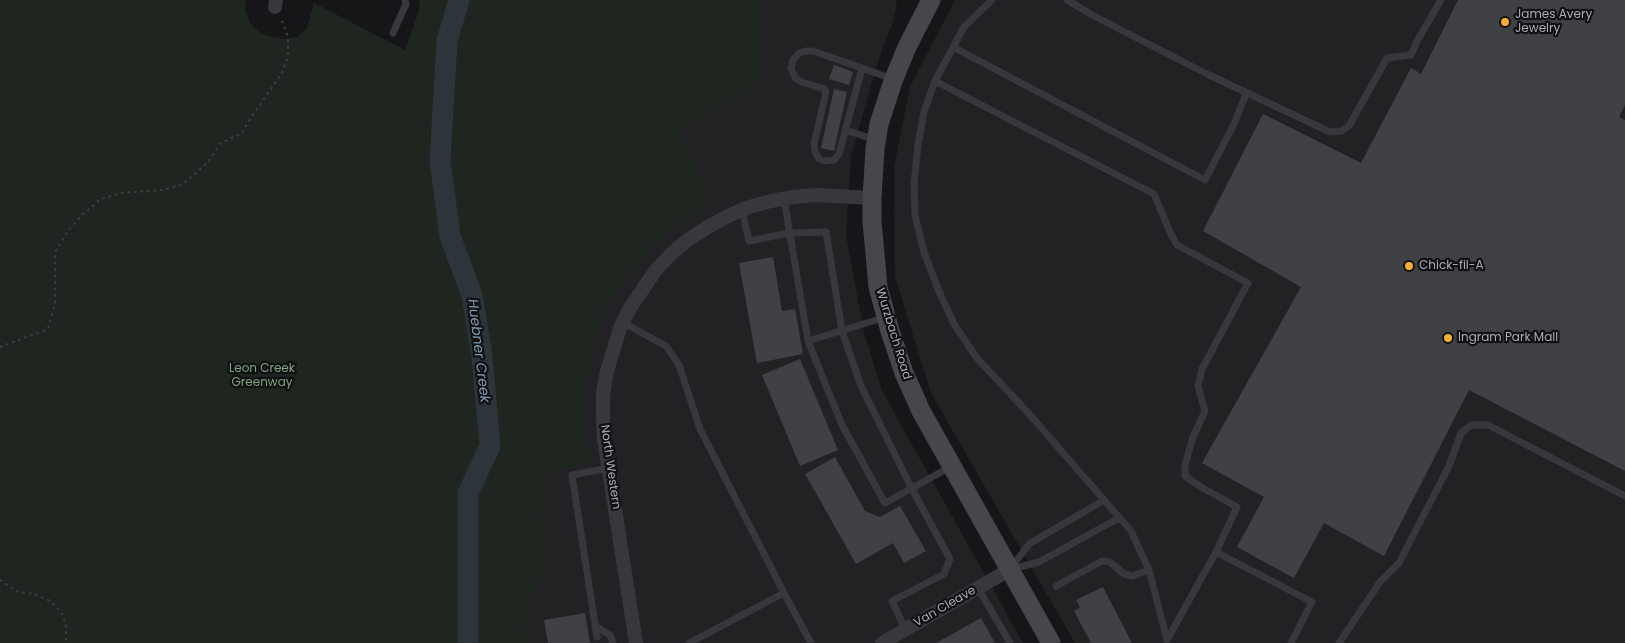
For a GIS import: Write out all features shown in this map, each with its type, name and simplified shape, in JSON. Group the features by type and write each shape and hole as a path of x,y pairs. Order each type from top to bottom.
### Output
{"main road":[{"name":"Wurzbach Road","path":"931,0 893,79 876,140 872,221 878,287 904,374 921,411 1050,643"}],"street":[{"name":"North Western","path":"636,643 604,439 603,417 606,371 622,322 642,288 656,270 671,254 708,226 742,210 784,199 816,196 872,198"},
{"name":"Van Cleave","path":"882,643 1009,570"}],"lane":[{"path":"393,33 406,4 405,0"},
{"path":"992,0 964,28 953,46 935,81 924,112 914,184 915,215 924,252 954,324 978,358 1131,531 1149,570 1167,641"},
{"path":"1067,0 1094,16 1246,94 1330,132 1342,131 1349,126 1388,58 1411,56 1417,41 1441,0"},
{"path":"953,46 1205,180 1234,124 1246,94"},
{"path":"862,68 838,154 834,160 825,161 819,159 815,152 814,144 826,92 824,89 795,78 792,68 793,60 799,53 813,51 862,68 893,79"},
{"path":"935,81 1154,194 1177,245 1248,283 1202,369 1198,386 1205,411 1193,437 1185,464 1185,476 1237,507 1216,552 1167,641"},
{"path":"845,130 876,140"},
{"path":"784,199 808,341 842,424 885,503 952,466"},
{"path":"742,210 749,241 789,233 826,232 842,331 861,386 912,489 950,559 944,574 892,601 906,629"},
{"path":"808,341 886,317"},
{"path":"622,322 666,346 679,365 700,429 811,643"},
{"path":"1339,643 1380,582 1399,564 1449,466 1461,433 1471,425 1488,425 1625,496"},
{"path":"597,637 572,475 609,468"},
{"path":"1009,570 1029,544 1104,500"},
{"path":"1009,570 1039,562 1120,518"},
{"path":"1216,552 1312,602 1291,643"},
{"path":"1056,586 1102,561 1110,562 1124,574 1132,576 1149,570"},
{"path":"978,588 1010,643"},
{"path":"689,643 784,594"},
{"path":"596,626 610,635 613,643"}],"path":[{"path":"0,347 48,329 55,304 55,252 68,230 82,215 102,199 120,193 162,190 182,185 207,163 220,144 242,133 282,73 288,56 288,37 275,4"},
{"path":"0,580 16,591 34,594 50,601 61,612 66,624 66,643"}],"shaded area":[{"path":"663,0 895,0 897,4 892,24 877,64 851,156 846,235 864,333 882,391 1023,643 521,643 503,112"},
{"path":"955,0 1625,0 1625,643 1075,643 931,393 895,277 894,168 910,87"}],"green space":[{"name":"Leon Creek Greenway","path":"0,0 246,0 245,9 250,23 259,32 285,39 297,37 307,28 314,3 405,50 419,11 420,0 761,1 758,83 678,130 712,203 683,220 650,249 614,294 599,324 589,363 585,390 585,430 590,463 539,473 549,573 530,597 526,643 0,643"}],"building":[{"name":"Ingram Park Mall","path":"1458,0 1625,0 1625,105 1619,117 1625,120 1625,471 1469,390 1384,556 1324,523 1294,578 1237,547 1264,497 1202,463 1301,287 1203,231 1263,114 1361,163 1411,68 1421,74"},
{"path":"834,65 853,72 849,85 829,79"},
{"path":"834,89 847,92 834,151 821,148"},
{"path":"773,257 782,311 795,309 803,354 757,363 739,263"},
{"path":"800,359 838,450 800,466 762,375"},
{"path":"835,457 865,511 880,517 900,506 926,551 904,563 893,543 856,564 805,474"},
{"path":"1103,587 1132,643 1091,643 1074,611 1080,607 1076,600"},
{"path":"585,613 590,643 548,643 544,620"},
{"path":"981,618 995,643 936,643"}],"waterway":[{"name":"Huebner Creek","path":"459,0 447,41 440,161 450,236 472,295 482,356 490,446 468,493 468,643"}],"place":[{"name":"James Avery Jewelry","path":"1505,22"},
{"name":"Chick-fil-A","path":"1409,266"},
{"name":"Ingram Park Mall","path":"1448,338"}]}
